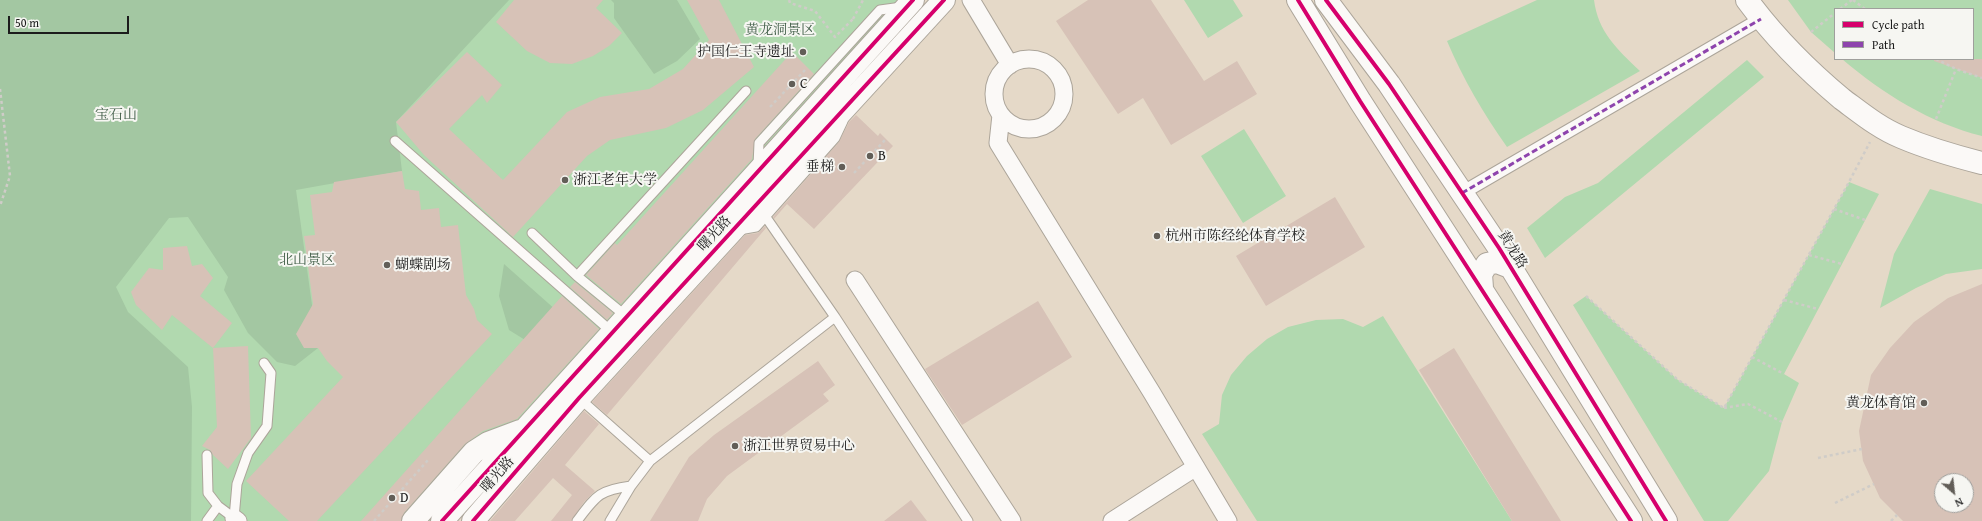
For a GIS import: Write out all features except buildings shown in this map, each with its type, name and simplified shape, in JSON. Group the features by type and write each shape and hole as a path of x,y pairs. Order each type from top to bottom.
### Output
{"main road":[{"name":"曙光路","path":"473,521 579,398 732,232 761,210 855,97 944,0"},
{"path":"1298,0 1360,102 1482,288 1631,521"},
{"name":"黄龙路","path":"1326,0 1388,84 1462,193 1510,267 1666,521"},
{"path":"1747,0 1761,19 1793,55 1823,83 1877,125 1900,137 1937,151 1982,163"},
{"name":"曙光路","path":"442,521 910,3"},
{"path":"1482,288 1480,274 1487,264 1497,262 1510,267"},
{"path":"413,521 474,452 488,443 523,430"}],"street":[{"path":"971,0 1010,65"},
{"path":"1462,193 1761,19"},
{"path":"1033,59 1044,62 1053,68 1060,77 1064,88 1064,100 1060,111 1052,120 1037,127 1020,128 1010,123 1001,115 996,105 995,88 1002,72 1010,65 1021,60 1033,59"},
{"path":"1001,115 998,143 1152,393 1228,521"},
{"path":"855,280 1012,521"},
{"path":"1112,521 1196,467"}],"lane":[{"path":"577,276 746,91"},
{"path":"395,141 620,325"},
{"path":"761,210 835,317 968,521"},
{"path":"532,233 577,276 620,325"},
{"path":"610,521 631,486 650,461 835,317"},
{"path":"236,519 237,484 248,453 267,426 271,373 264,363"},
{"path":"579,398 650,461"},
{"path":"207,455 208,493 218,506 236,519"},
{"path":"577,521 593,500 610,488 631,486"},
{"path":"207,521 218,506"}],"path":[{"path":"789,0 790,3 815,11 836,37 852,19"},
{"path":"1841,8 1853,0 1864,8"},
{"path":"1811,32 1834,14"},
{"path":"1938,60 1956,69 1982,78"},
{"path":"1936,119 1956,69"},
{"path":"770,107 805,70"},
{"path":"0,89 10,176 0,206"},
{"path":"1724,408 1862,159 1877,125"},
{"path":"854,172 886,139"},
{"path":"1834,209 1865,220"},
{"path":"1809,254 1842,264"},
{"path":"1586,296 1678,380 1724,408 1748,404 1782,422"},
{"path":"1784,300 1818,309"},
{"path":"1752,357 1784,374"},
{"path":"1818,458 1862,449"},
{"path":"374,521 428,460"},
{"path":"1835,502 1874,484"},
{"path":"1891,521 1897,515"}],"green space":[{"name":"北山景区","path":"0,0 922,0 456,521 0,521"},
{"name":"宝石山","path":"0,0 509,0 396,122 402,171 296,190 318,348 295,366 277,362 248,333 224,290 228,277 188,217 169,218 116,287 128,312 188,367 192,407 191,521 0,521"},
{"path":"611,0 677,0 700,39 677,61 654,74 614,18 614,3"},
{"path":"1184,0 1233,0 1243,16 1208,38"},
{"path":"1537,0 1594,0 1596,11 1604,31 1616,47 1640,71 1507,147 1474,96 1447,41"},
{"path":"1788,0 1982,0 1982,136 1944,123 1908,106 1874,84 1843,60 1974,60 1974,8 1834,8 1834,52 1811,32"},
{"path":"1747,60 1764,77 1545,258 1527,228 1565,197 1598,183"},
{"path":"1244,129 1286,196 1243,223 1201,156"},
{"path":"1849,182 1879,194 1784,374 1799,383 1782,422 1769,471 1728,521 1704,521 1573,305 1586,296 1678,380 1724,408"},
{"path":"1930,189 1982,204 1982,269 1946,274 1916,288 1880,308 1894,254"},
{"path":"504,264 557,311 530,343 509,330 499,296"},
{"path":"1383,316 1512,521 1257,521 1202,434 1219,424 1222,395 1231,375 1247,356 1267,339 1288,327 1316,320 1343,319 1363,327"}],"marked path":[{"path":"1462,193 1761,19"}],"cycle path":[{"path":"442,521 913,0"},
{"path":"473,521 579,398 944,0"},
{"path":"1298,0 1360,101 1631,521"},
{"path":"1326,0 1389,84 1499,248 1666,521"}],"place":[{"name":"护国仁王寺遗址","path":"803,52"},
{"name":"C","path":"792,84"},
{"name":"B","path":"870,156"},
{"name":"垂梯","path":"842,167"},
{"name":"浙江老年大学","path":"565,180"},
{"name":"杭州市陈经纶体育学校","path":"1157,236"},
{"name":"蝴蝶剧场","path":"387,265"},
{"name":"黄龙体育馆","path":"1924,403"},
{"name":"浙江世界贸易中心","path":"735,446"},
{"name":"D","path":"392,498"}],"park label":[{"name":"黄龙洞景区","path":"780,30"}]}
